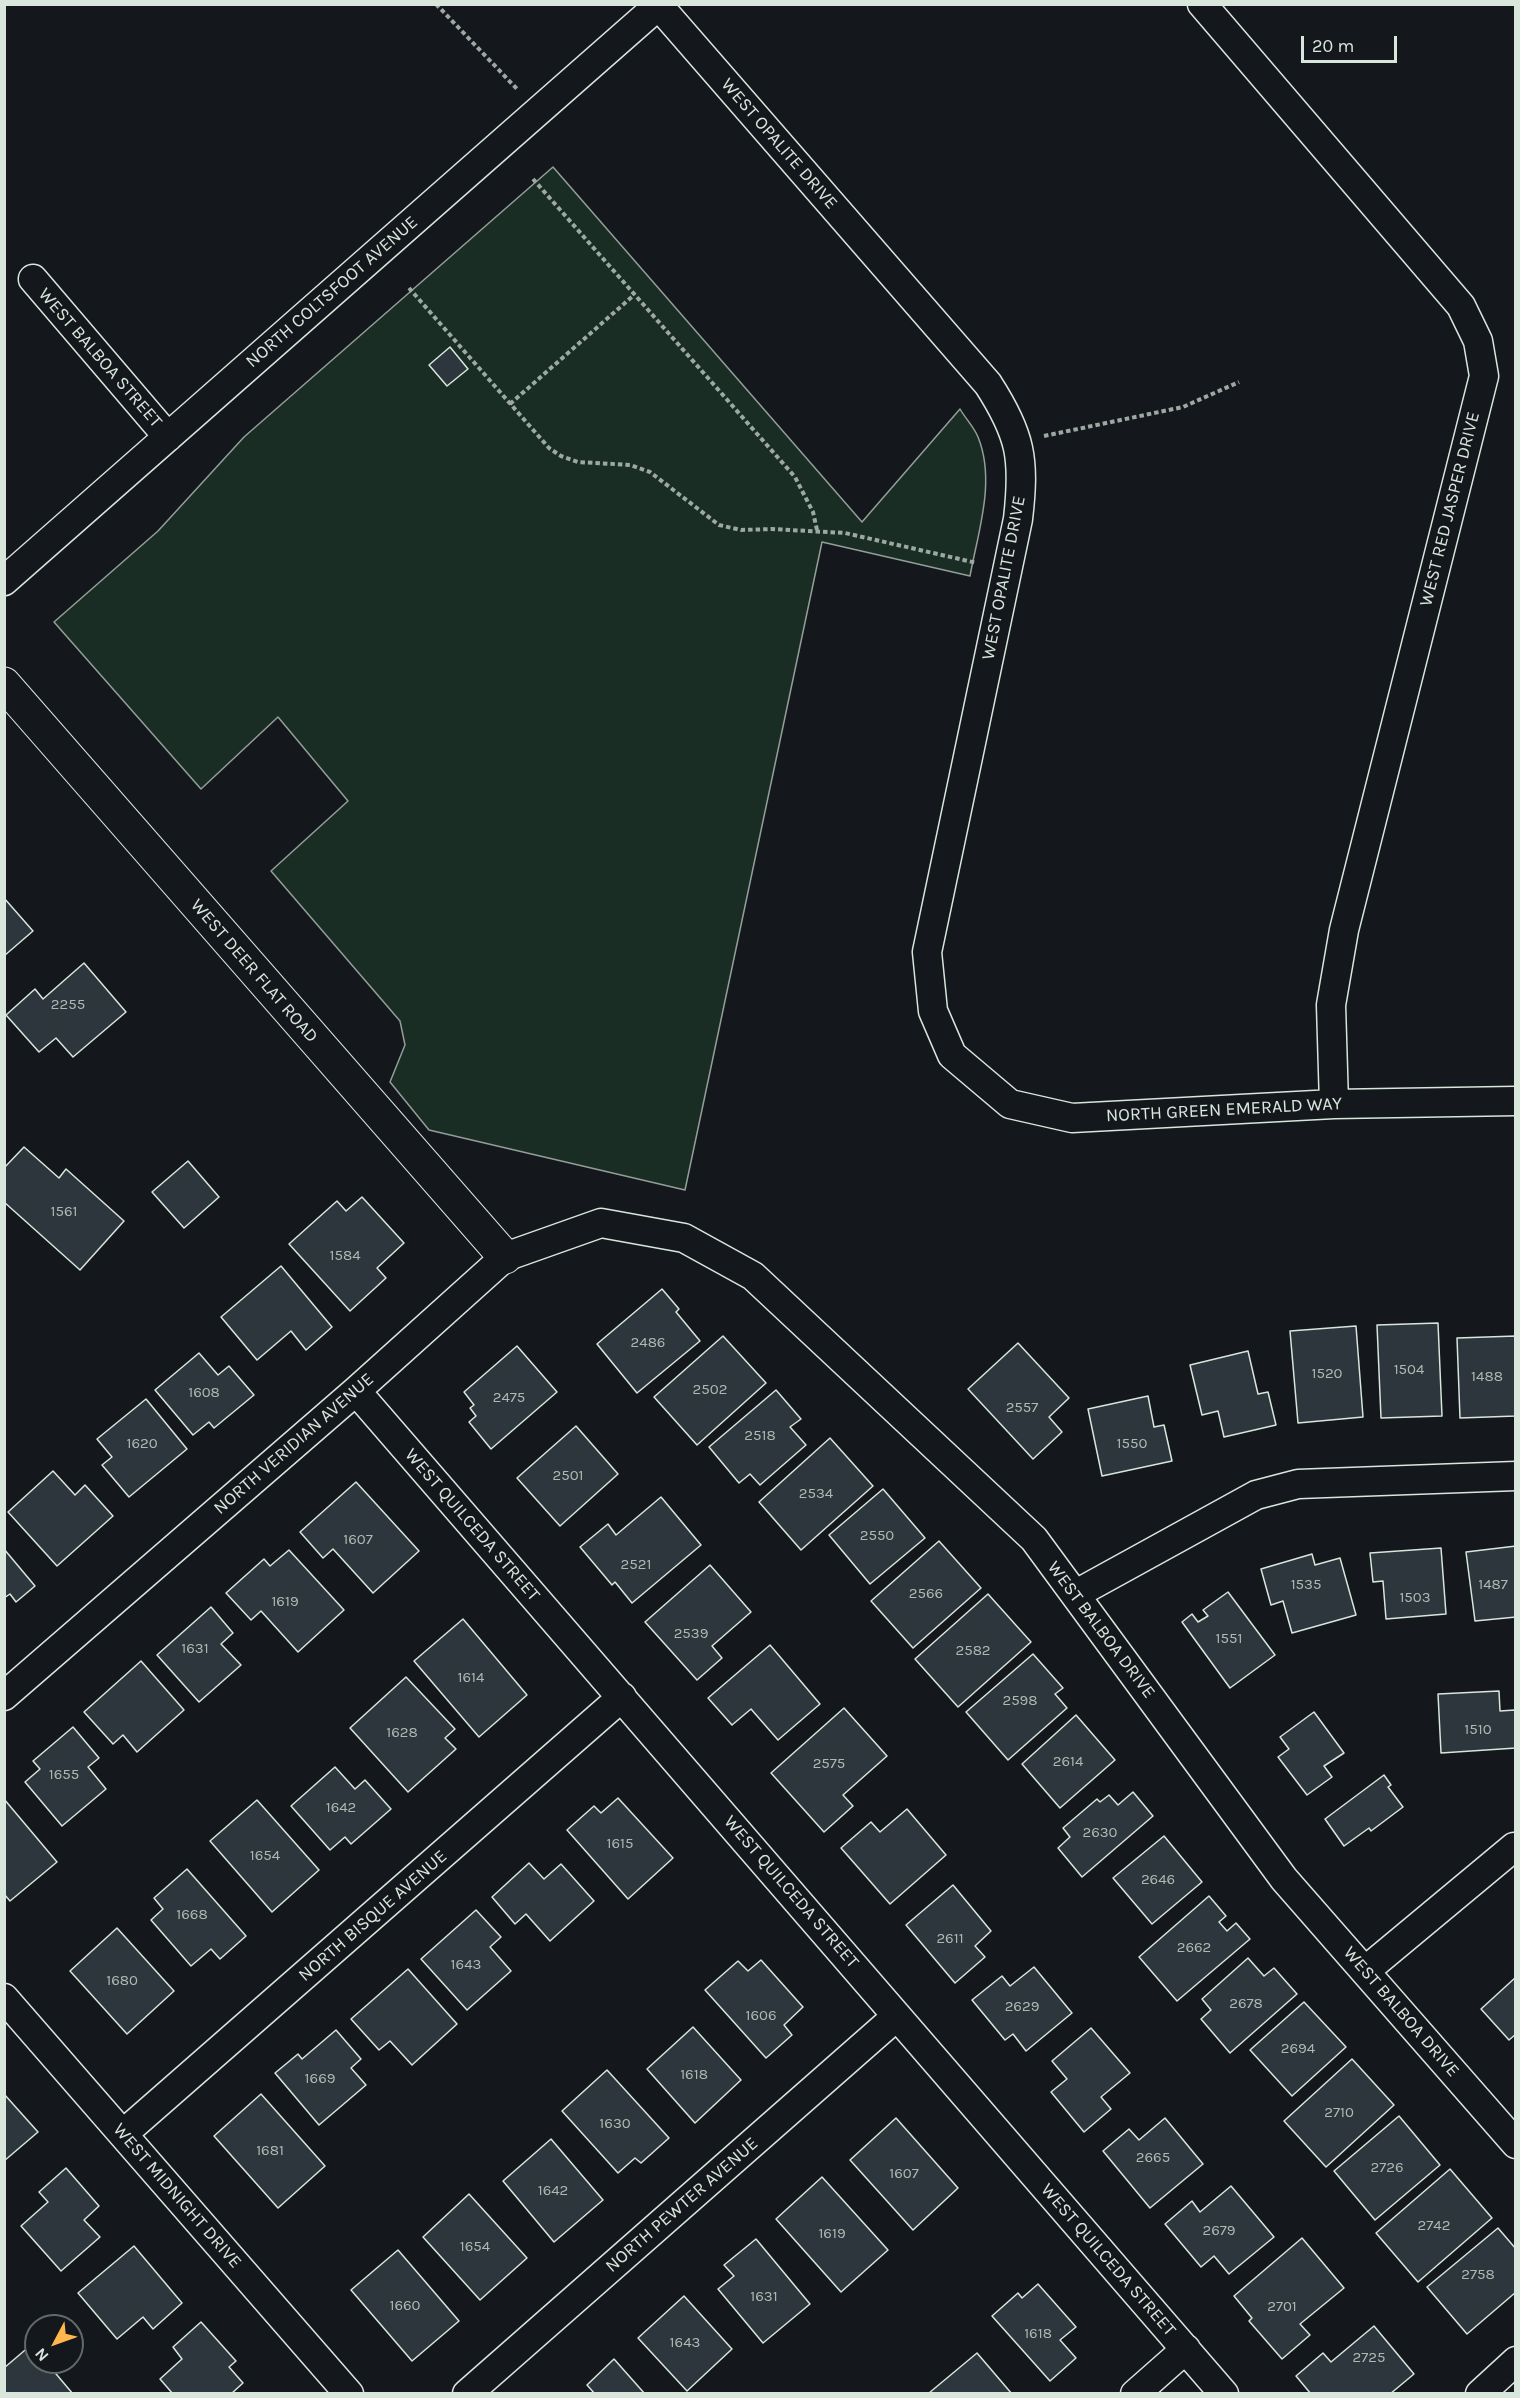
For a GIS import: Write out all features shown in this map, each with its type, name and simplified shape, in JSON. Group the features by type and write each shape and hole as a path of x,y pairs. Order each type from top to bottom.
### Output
{"street":[{"name":"WEST RED JASPER DRIVE","path":"1202,4 1461,306 1478,341 1484,376 1344,930 1331,1005 1334,1104"},
{"name":"NORTH COLTSFOOT AVENUE","path":"4,581 659,5"},
{"name":"WEST OPALITE DRIVE","path":"659,5 988,384 1006,411 1018,443 1022,484 1018,519 927,952 933,1011 952,1055"},
{"name":"WEST BALBOA STREET","path":"33,279 168,437"},
{"name":"WEST DEER FLAT ROAD","path":"4,684 505,1257"},
{"name":"NORTH GREEN EMERALD WAY","path":"952,1055 1010,1104 1072,1118 1334,1104 1515,1101"},
{"name":"NORTH VERIDIAN AVENUE","path":"4,1696 356,1391 505,1257 601,1223"},
{"name":"WEST BALBOA DRIVE","path":"601,1223 684,1238 753,1276 1034,1539 1284,1880 1515,2144"},
{"name":"WEST QUILCEDA STREET","path":"356,1391 1224,2394"},
{"path":"1076,1594 1256,1495 1298,1484 1515,1476"},
{"name":"NORTH BISQUE AVENUE","path":"123,2134 622,1697"},
{"path":"1365,1971 1514,1847"},
{"name":"WEST MIDNIGHT DRIVE","path":"4,1998 349,2394"},
{"name":"NORTH PEWTER AVENUE","path":"467,2394 897,2016"},
{"path":"1135,2394 1186,2349"},
{"path":"1480,2394 1515,2361"}],"path":[{"path":"436,4 519,92"},
{"path":"532,179 795,477 809,501 817,530"},
{"path":"409,288 549,448 561,456 578,462 630,465 650,472 718,525 741,530 817,530 845,533 978,563"},
{"path":"510,404 634,295"},
{"path":"1018,443 1183,407 1239,382"}],"green space":[{"path":"553,167 862,522 960,409 978,437 983,454 984,506 970,576 822,542 685,1190 429,1130 390,1082 405,1045 400,1021 271,871 348,801 278,717 201,789 54,622 158,531 244,437"}],"building":[{"path":"450,347 468,369 447,386 429,365"},
{"path":"4,898 33,931 4,956"},
{"path":"84,963 126,1012 73,1057 56,1038 39,1052 6,1015 35,989 43,999"},
{"path":"24,1147 59,1178 66,1169 124,1221 80,1270 4,1202 4,1168"},
{"path":"188,1161 219,1197 184,1228 152,1192"},
{"path":"362,1197 404,1243 377,1268 386,1278 350,1311 289,1244 337,1201 346,1211"},
{"path":"281,1266 332,1327 306,1350 291,1331 257,1360 221,1317"},
{"path":"662,1289 679,1309 676,1312 700,1341 637,1393 597,1344"},
{"path":"1438,1323 1442,1416 1381,1418 1377,1325"},
{"path":"1356,1326 1363,1417 1298,1423 1290,1331"},
{"path":"723,1336 766,1383 697,1445 654,1397"},
{"path":"1516,1336 1516,1416 1460,1418 1457,1338"},
{"path":"1018,1343 1069,1398 1049,1417 1062,1432 1033,1459 968,1389"},
{"path":"517,1346 557,1392 491,1449 469,1422 476,1416 470,1408 474,1405 464,1392"},
{"path":"1248,1351 1258,1394 1268,1392 1276,1425 1224,1437 1218,1411 1202,1415 1190,1365"},
{"path":"199,1353 218,1375 229,1366 254,1395 214,1428 209,1422 193,1435 155,1390"},
{"path":"776,1390 801,1419 790,1427 806,1445 760,1485 750,1474 739,1483 709,1447"},
{"path":"1148,1396 1154,1427 1164,1425 1172,1461 1102,1476 1088,1409"},
{"path":"146,1399 187,1449 129,1497 102,1465 112,1457 97,1439"},
{"path":"576,1426 618,1474 560,1526 517,1478"},
{"path":"830,1438 873,1486 801,1550 759,1502"},
{"path":"53,1471 75,1495 85,1485 113,1516 57,1566 8,1512"},
{"path":"356,1482 419,1551 373,1593 333,1549 323,1558 300,1532"},
{"path":"883,1489 925,1538 870,1584 829,1535"},
{"path":"661,1497 701,1545 632,1603 615,1582 612,1585 580,1547 608,1524 616,1535"},
{"path":"939,1541 981,1588 913,1648 871,1601"},
{"path":"1516,1546 1516,1617 1475,1621 1466,1552"},
{"path":"1441,1548 1446,1614 1386,1619 1383,1581 1373,1582 1370,1553"},
{"path":"4,1549 35,1586 16,1602 10,1594 4,1598"},
{"path":"289,1550 344,1610 298,1652 261,1611 251,1620 226,1593 264,1559 270,1566"},
{"path":"1312,1554 1315,1565 1340,1558 1356,1615 1292,1633 1283,1601 1271,1605 1261,1569"},
{"path":"710,1565 751,1612 712,1646 722,1658 697,1680 645,1622"},
{"path":"1228,1592 1275,1655 1230,1688 1182,1622 1192,1614 1198,1622 1208,1616 1203,1610"},
{"path":"988,1594 1031,1642 958,1707 915,1659"},
{"path":"211,1607 233,1633 221,1644 241,1665 199,1702 157,1655"},
{"path":"463,1619 527,1695 479,1737 414,1661"},
{"path":"770,1645 820,1704 778,1740 751,1709 732,1725 708,1698"},
{"path":"1033,1654 1063,1688 1055,1694 1067,1708 1008,1760 966,1712"},
{"path":"141,1661 184,1710 137,1752 123,1735 113,1744 84,1712"},
{"path":"406,1677 455,1729 445,1738 456,1749 408,1792 350,1728"},
{"path":"1499,1691 1500,1711 1515,1710 1516,1748 1441,1753 1438,1694"},
{"path":"844,1708 887,1756 843,1795 853,1806 824,1832 771,1773"},
{"path":"1314,1712 1344,1753 1324,1766 1332,1777 1307,1795 1278,1757 1289,1749 1280,1737"},
{"path":"1076,1715 1115,1760 1060,1808 1022,1764"},
{"path":"73,1727 99,1758 88,1767 106,1789 62,1826 25,1782 40,1769 33,1761"},
{"path":"335,1767 355,1789 365,1780 391,1809 351,1844 345,1837 330,1850 291,1806"},
{"path":"1384,1775 1391,1785 1388,1787 1403,1807 1371,1831 1369,1828 1344,1846 1325,1819"},
{"path":"1133,1792 1153,1816 1082,1877 1058,1848 1070,1837 1063,1828 1097,1799 1100,1802 1109,1795 1118,1805"},
{"path":"618,1798 673,1858 628,1899 567,1830 594,1806 601,1813"},
{"path":"4,1799 57,1862 10,1901 4,1894"},
{"path":"257,1800 319,1870 272,1912 210,1841"},
{"path":"907,1809 946,1855 890,1904 841,1848 871,1822 880,1832"},
{"path":"1164,1836 1202,1882 1152,1924 1113,1878"},
{"path":"529,1863 544,1879 561,1864 594,1901 550,1941 526,1914 515,1924 492,1897"},
{"path":"187,1869 246,1936 220,1959 211,1949 191,1966 151,1920 163,1909 154,1898"},
{"path":"953,1885 991,1931 975,1946 985,1957 955,1983 906,1925"},
{"path":"1209,1896 1226,1916 1219,1922 1227,1931 1236,1923 1250,1939 1177,2001 1139,1957"},
{"path":"476,1910 501,1937 490,1947 511,1971 467,2010 421,1959"},
{"path":"117,1928 174,1991 127,2034 70,1971"},
{"path":"1248,1958 1264,1976 1274,1968 1297,1994 1230,2053 1201,2019 1211,2010 1202,1999"},
{"path":"761,1960 803,2007 784,2025 792,2035 766,2058 705,1990 738,1961 748,1971"},
{"path":"1034,1967 1072,2013 1026,2051 1013,2034 1005,2040 972,2000 1002,1976 1010,1986"},
{"path":"408,1969 457,2024 412,2065 390,2041 379,2050 351,2019"},
{"path":"1516,1977 1516,2034 1509,2040 1481,2009"},
{"path":"1304,2002 1346,2047 1292,2096 1250,2050"},
{"path":"693,2027 741,2080 695,2123 647,2069"},
{"path":"1091,2028 1130,2073 1101,2097 1111,2109 1084,2132 1051,2092 1067,2079 1052,2061"},
{"path":"336,2030 361,2059 351,2068 366,2085 319,2125 275,2073 298,2054 302,2059"},
{"path":"1352,2059 1394,2105 1326,2167 1284,2121"},
{"path":"607,2070 669,2138 641,2163 635,2158 618,2173 562,2111"},
{"path":"4,2094 38,2132 4,2161"},
{"path":"261,2094 325,2166 278,2208 214,2136"},
{"path":"1399,2116 1440,2165 1375,2220 1334,2171"},
{"path":"896,2118 958,2188 913,2230 850,2160"},
{"path":"1165,2118 1203,2164 1150,2208 1103,2151 1129,2129 1139,2140"},
{"path":"551,2139 603,2200 554,2242 503,2181"},
{"path":"66,2168 99,2206 84,2220 100,2237 61,2271 21,2226 48,2202 39,2192"},
{"path":"1450,2169 1492,2218 1418,2282 1376,2233"},
{"path":"822,2177 888,2250 841,2292 776,2219"},
{"path":"1231,2186 1274,2237 1229,2274 1214,2256 1201,2267 1165,2224 1192,2201 1200,2212"},
{"path":"469,2194 527,2258 480,2300 423,2237"},
{"path":"1498,2228 1516,2249 1516,2292 1467,2334 1427,2287"},
{"path":"1302,2238 1344,2288 1300,2324 1310,2335 1282,2359 1249,2321 1252,2318 1234,2296"},
{"path":"756,2239 810,2304 763,2343 718,2289 734,2276 724,2265"},
{"path":"134,2246 182,2303 153,2329 143,2317 117,2339 78,2293"},
{"path":"398,2250 459,2321 412,2361 351,2290"},
{"path":"1038,2284 1076,2327 1060,2340 1076,2358 1050,2381 992,2316 1018,2293 1022,2298"},
{"path":"684,2296 732,2349 687,2391 638,2338"},
{"path":"201,2322 236,2361 229,2367 243,2383 231,2394 173,2394 160,2379 182,2359 173,2347"},
{"path":"1374,2326 1414,2374 1390,2394 1311,2394 1296,2376 1323,2353 1331,2362"},
{"path":"24,2351 24,2374 56,2374 73,2394 4,2394 4,2368"},
{"path":"977,2353 1012,2394 929,2393"},
{"path":"614,2359 645,2394 595,2394 587,2385"}]}
